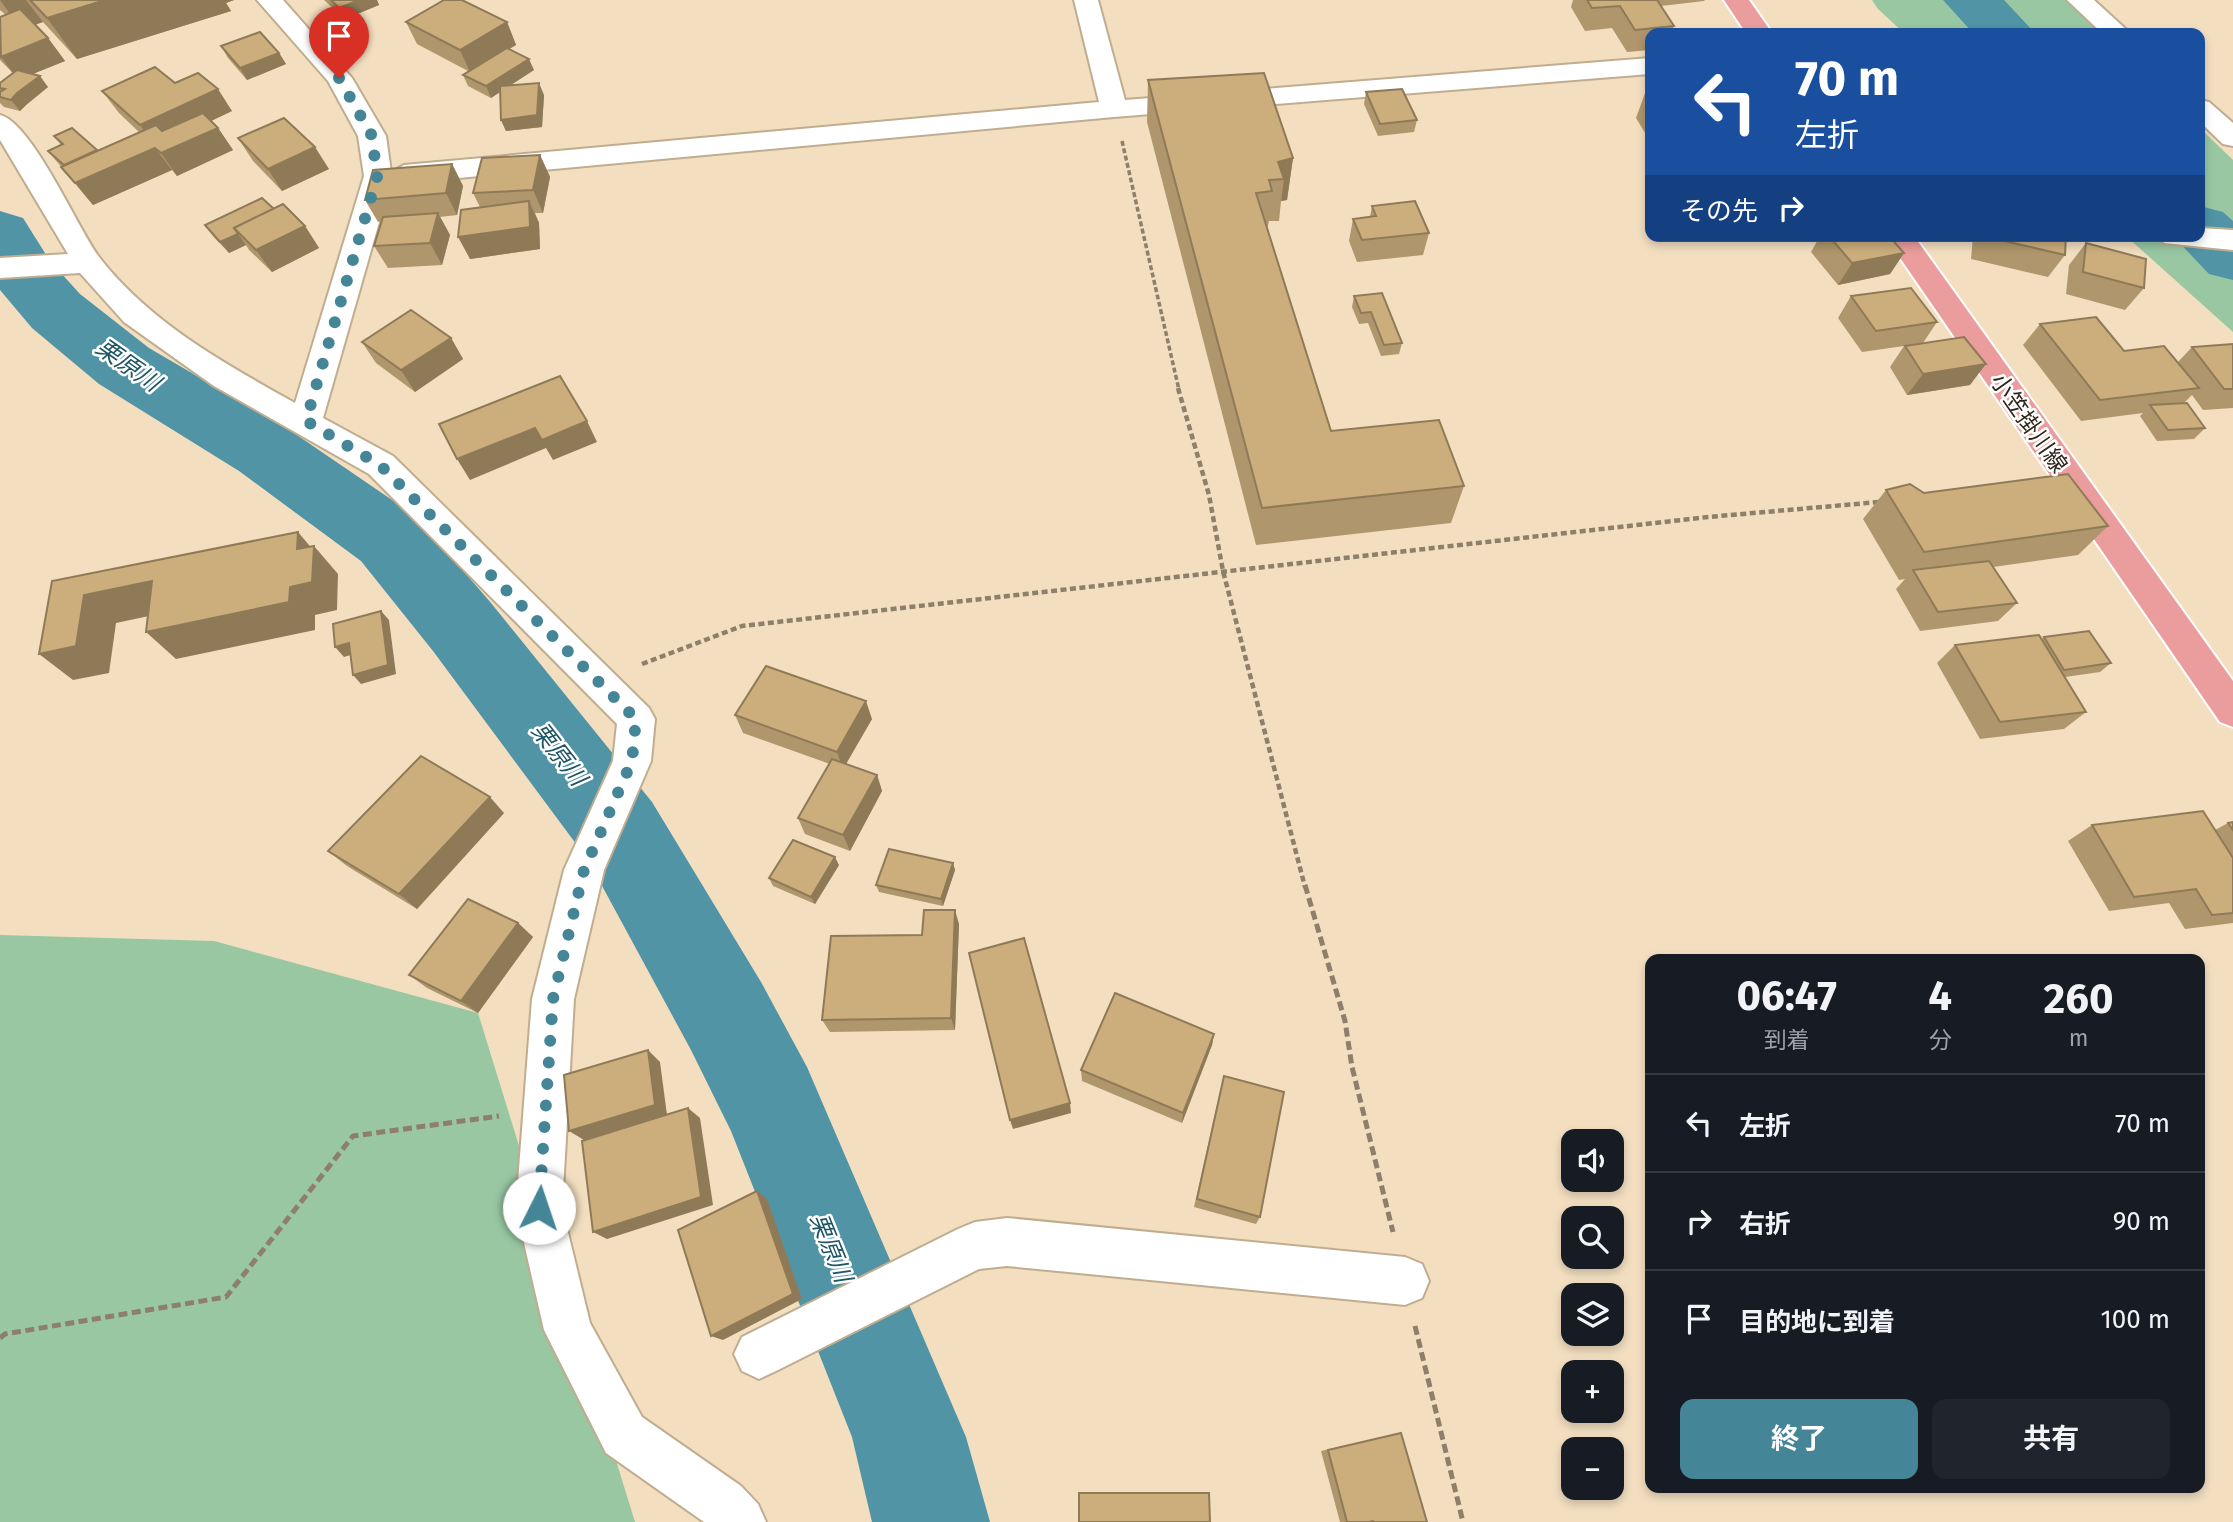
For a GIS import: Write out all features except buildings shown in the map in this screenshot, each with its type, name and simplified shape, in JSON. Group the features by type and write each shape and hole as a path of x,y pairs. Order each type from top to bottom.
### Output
{"main road":[{"path":"1736,0 1756,28"},
{"name":"小笠掛川線","path":"1903,242 2233,712"}],"street":[{"path":"269,0 339,78 372,136 377,177 306,421"},
{"path":"1086,0 1114,109"},
{"path":"2079,0 2110,28"},
{"path":"377,177 1114,109 1645,65"},
{"path":"2205,113 2233,138"},
{"path":"0,123 17,143 88,263 135,315 225,378 306,421 380,465 636,719 632,761 584,870 553,999 539,1208 568,1330 624,1435 723,1504 740,1522"},
{"path":"2205,238 2233,240"},
{"path":"0,268 88,263"},
{"path":"759,1354 975,1246 1007,1242 1405,1281"}],"path":[{"path":"1114,109 1169,356 1209,495 1223,571 1308,901 1345,1021 1352,1067 1463,1522"},
{"path":"595,681 742,626 1708,517 1883,502"},
{"path":"0,1338 5,1334 226,1297 353,1136 509,1115"}],"green space":[{"path":"1872,0 2066,0 2096,28 1899,28"},
{"path":"2205,133 2233,160 2233,332 2133,242 2205,242"},
{"path":"0,935 214,941 478,1013 635,1522 0,1522"}],"waterway":[{"path":"1971,0 2001,28"},
{"path":"2205,232 2233,258"},
{"name":"栗原川","path":"0,233 26,277 56,311 124,366 265,451 389,539 462,627 620,831 726,1016 771,1103 909,1437 931,1522"}],"route":[{"path":"339,78 372,136 377,177 306,421 380,465 636,719 632,761 584,870 553,999 539,1208"}]}
